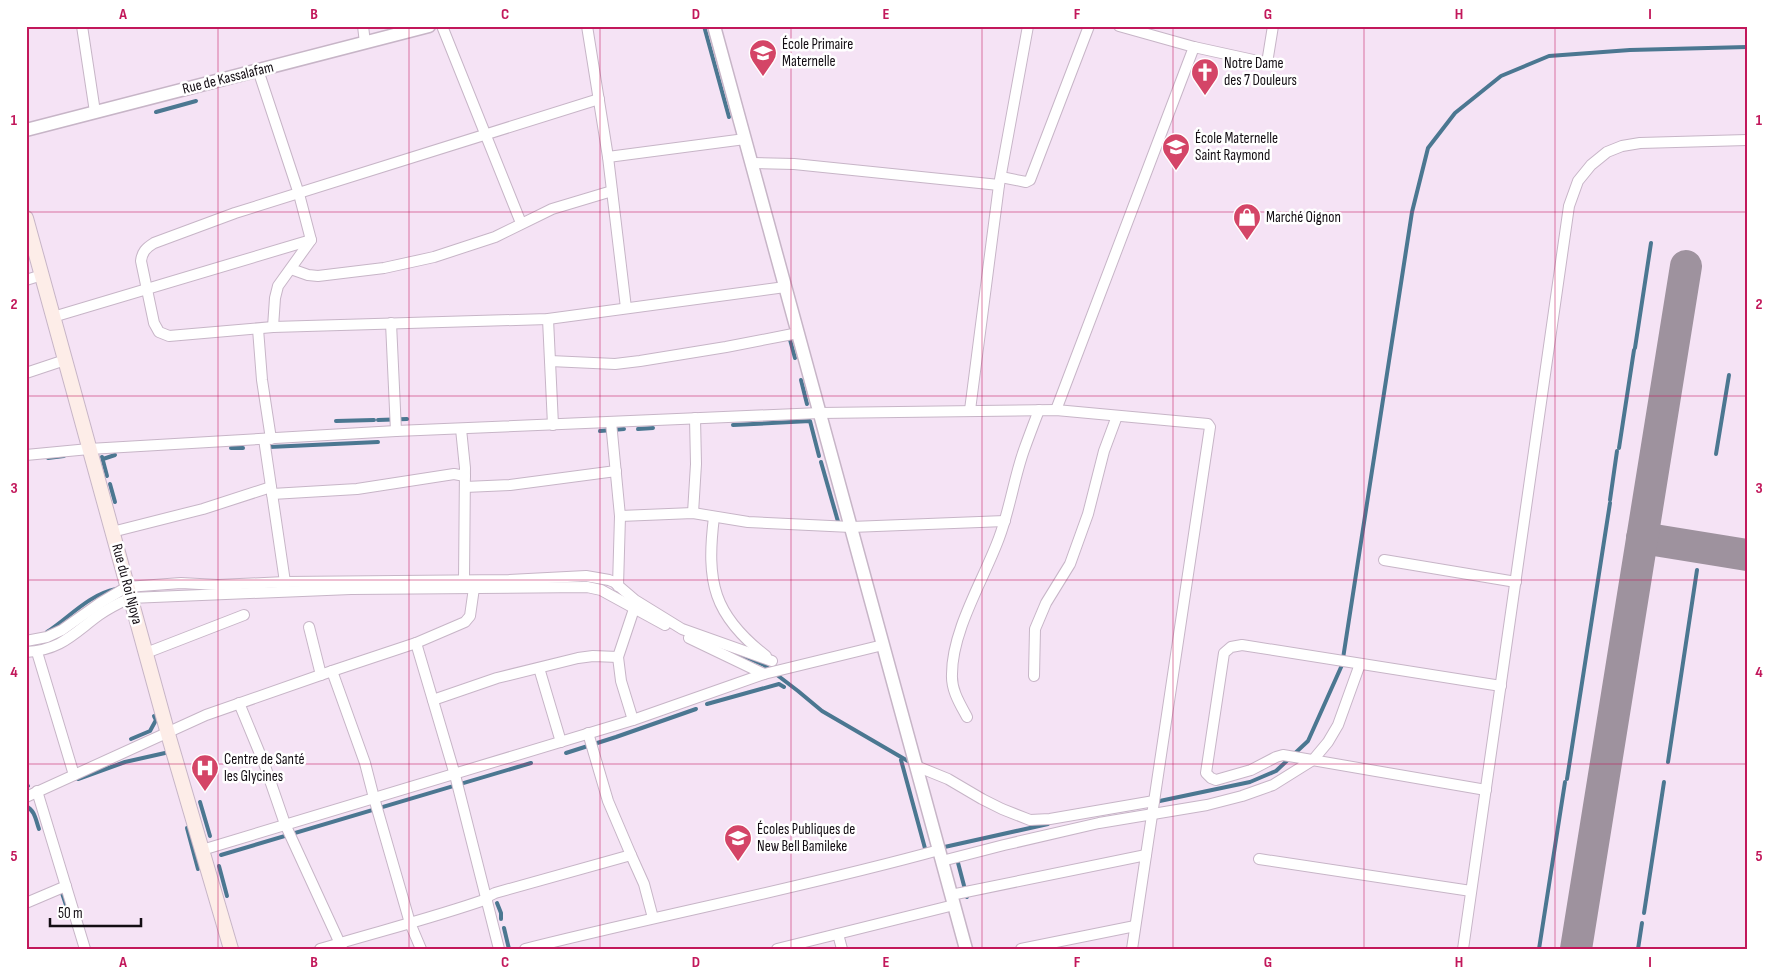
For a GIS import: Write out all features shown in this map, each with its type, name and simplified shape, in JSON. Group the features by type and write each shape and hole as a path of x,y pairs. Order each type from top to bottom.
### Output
{"main road":[{"name":"Rue du Roi Njoya","path":"26,218 168,734 231,949"}],"street":[{"path":"82,26 95,112"},
{"path":"363,26 365,43"},
{"name":"Rue de Kassalafam","path":"26,130 429,26"},
{"path":"442,26 484,135 521,223"},
{"path":"587,26 608,157 626,308"},
{"path":"714,26 966,949"},
{"path":"970,410 1000,181 1028,26"},
{"path":"752,163 794,164 1026,182 1030,180 1089,26"},
{"path":"1119,26 1194,47 1267,63 1273,26"},
{"path":"1056,410 1194,47"},
{"path":"258,70 299,194 311,240 278,286 275,298 274,327"},
{"path":"599,99 235,213 154,243 142,254 141,261 154,323 159,332 169,336 274,327 548,319 785,286"},
{"path":"608,157 745,138"},
{"path":"1463,949 1569,206 1578,182 1591,165 1608,152 1622,146 1640,143 1747,140"},
{"path":"291,269 308,275 318,276 406,264 467,247 495,237 521,223 566,204 612,191"},
{"path":"53,317 311,240"},
{"path":"26,280 42,275"},
{"path":"548,319 553,425"},
{"path":"392,323 396,431"},
{"path":"258,329 272,491 285,582"},
{"path":"550,361 615,364 726,348 798,333"},
{"path":"26,373 65,360"},
{"path":"967,717 958,701 952,683 955,652 969,607 1000,538 1024,450 1039,410"},
{"path":"26,455 89,449 396,431 820,413 1056,410 1208,424 1210,427 1132,949"},
{"path":"1034,676 1035,629 1046,603 1070,564 1088,514 1102,458 1117,416"},
{"path":"693,513 696,464 695,418"},
{"path":"611,422 620,516 618,586"},
{"path":"461,429 466,476 464,580"},
{"path":"465,487 510,485 566,476 616,471"},
{"path":"112,532 272,491 357,489 454,474 466,476"},
{"path":"620,516 693,513 748,522 851,527 1005,521"},
{"path":"714,517 711,539 712,571 718,600 736,630 782,669"},
{"path":"1384,560 1516,582"},
{"path":"26,641 47,637 62,630 100,603 129,592 181,583 509,580 586,576 609,580 635,600 682,629 772,660"},
{"path":"74,775 32,652 54,647 76,634 129,592 587,587 601,590 683,635 764,674"},
{"path":"26,797 168,734 192,721 332,671 416,644 465,622 470,616 474,588"},
{"path":"633,720 621,682 618,657 634,609"},
{"path":"146,653 244,615"},
{"path":"309,627 321,675"},
{"path":"416,644 455,774 499,949"},
{"path":"202,850 633,720 764,674 883,644"},
{"path":"1486,790 1283,755 1251,770 1216,780 1206,773 1224,654 1231,648 1242,645 1500,686"},
{"path":"433,700 497,678 539,668 593,656 618,657"},
{"path":"526,949 806,884 1090,825 1207,805 1250,793 1273,785 1310,760 1328,742 1338,725 1357,663"},
{"path":"539,668 561,742"},
{"path":"332,671 365,763 410,923 421,949"},
{"path":"239,703 265,766 285,824 342,946"},
{"path":"588,733 608,801 644,884 653,918"},
{"path":"916,766 948,779 1002,809 1030,820 1050,819 1154,801"},
{"path":"37,791 86,949"},
{"path":"320,949 342,946 487,899 488,896 495,893 631,855"},
{"path":"777,949 838,934 953,900 1146,855"},
{"path":"1259,859 1471,891"},
{"path":"26,902 66,886"},
{"path":"1021,949 1135,926"},
{"path":"838,934 842,949"}],"waterway":[{"path":"704,26 729,117"},
{"path":"1155,802 1250,782 1276,771 1308,741 1342,665 1412,212 1428,148 1455,113 1501,76 1549,56 1630,50 1747,47"},
{"path":"156,112 196,101"},
{"path":"1635,348 1651,243"},
{"path":"789,336 795,358"},
{"path":"1619,448 1634,350"},
{"path":"1716,454 1729,375"},
{"path":"801,380 807,404"},
{"path":"378,420 407,419"},
{"path":"336,421 374,420"},
{"path":"733,425 810,421 819,456"},
{"path":"638,429 653,428"},
{"path":"600,431 624,429"},
{"path":"269,447 378,442"},
{"path":"231,448 243,448"},
{"path":"1610,500 1617,451"},
{"path":"107,476 102,457 103,459 115,455"},
{"path":"48,458 64,456"},
{"path":"821,462 839,525"},
{"path":"110,484 115,502"},
{"path":"1567,779 1610,503"},
{"path":"1668,762 1697,570"},
{"path":"47,632 88,601 116,589"},
{"path":"738,654 764,665 822,711 913,764"},
{"path":"707,704 779,684 784,687"},
{"path":"566,753 696,709"},
{"path":"131,739 150,731 156,720 154,716"},
{"path":"78,779 125,762 165,753"},
{"path":"901,760 926,852"},
{"path":"221,855 531,763"},
{"path":"1539,949 1565,782"},
{"path":"1644,913 1664,782"},
{"path":"200,802 210,836"},
{"path":"26,806 33,813 39,829"},
{"path":"940,848 1048,824"},
{"path":"187,828 198,869"},
{"path":"957,859 967,897"},
{"path":"219,866 227,896"},
{"path":"61,890 70,917"},
{"path":"497,903 501,919"},
{"path":"1638,949 1642,923"},
{"path":"504,928 509,949"}],"taxiway":[{"path":"1576,949 1686,266"},
{"path":"1642,538 1747,555"}],"place":[{"name":"École Primaire Maternelle","path":"763,77"},
{"name":"Notre Dame des 7 Douleurs","path":"1205,96"},
{"name":"École Maternelle Saint Raymond","path":"1176,171"},
{"name":"Marché Oignon","path":"1247,241"},
{"name":"Centre de Santé les Glycines","path":"205,792"},
{"name":"Écoles Publiques de New Bell Bamileke","path":"738,862"}]}
